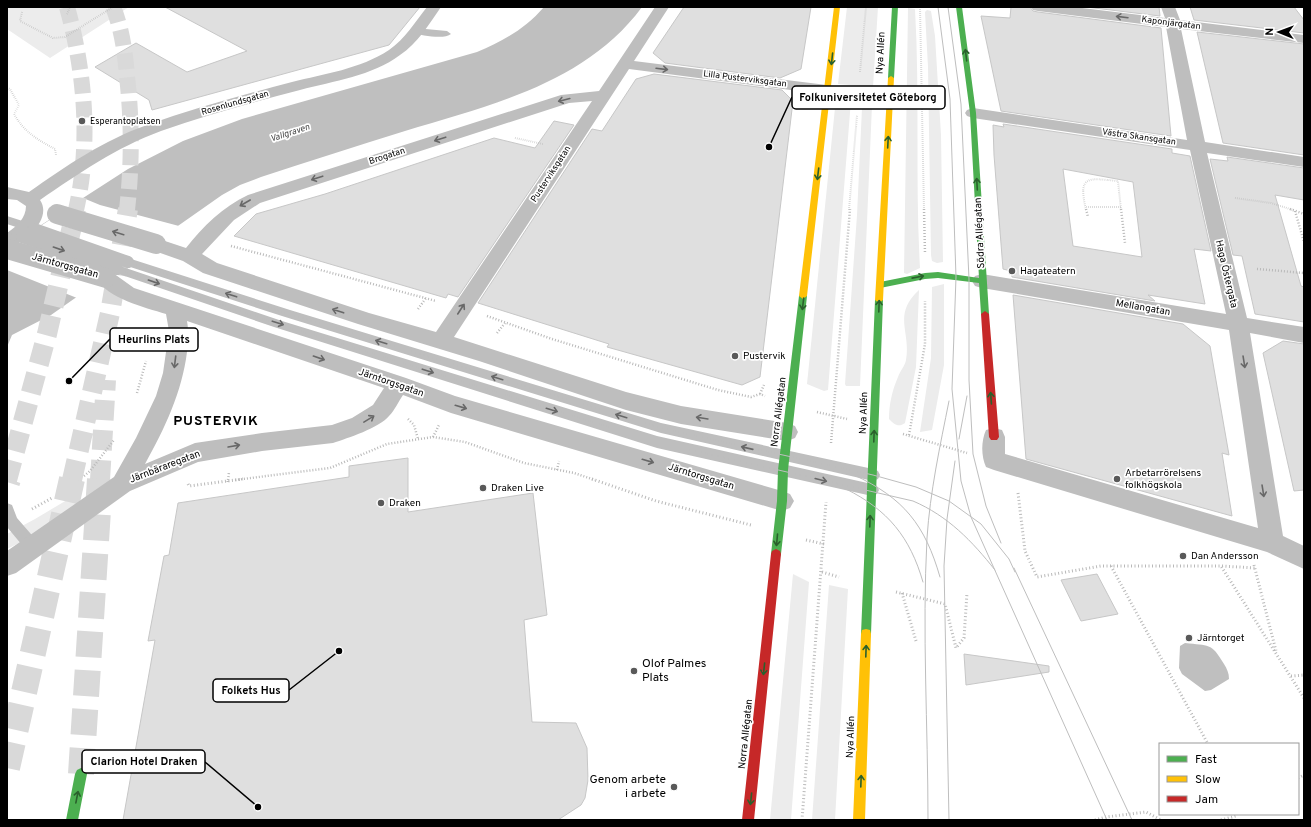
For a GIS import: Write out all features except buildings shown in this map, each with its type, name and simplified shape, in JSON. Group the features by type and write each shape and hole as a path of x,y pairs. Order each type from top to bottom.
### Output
{"main road":[{"name":"Norra Allégatan","path":"748,820 782,501 783,470 837,7"},
{"name":"Nya Allén","path":"859,820 880,285 895,7"},
{"name":"Södra Allégatan","path":"959,7 973,113 982,281 994,437"},
{"path":"880,285 925,276 938,275 982,281"},
{"path":"72,820 81,774"}],"street":[{"name":"Rosenlundsgatan","path":"33,204 58,179 124,141 179,120 231,104 365,68 382,60 398,50 409,40 434,7"},
{"name":"Pusterviksgatan","path":"429,345 462,308 662,7"},
{"name":"Kaponjärgatan","path":"1038,7 1077,12 1171,15 1304,39"},
{"name":"Haga Östergata","path":"1171,15 1197,146 1238,324 1272,544"},
{"name":"Lilla Pusterviksgatan","path":"623,64 859,94 890,94"},
{"name":"Brogatan","path":"190,256 202,240 242,204 254,198 567,98 603,95"},
{"name":"Västra Skansgatan","path":"973,113 1304,162"},
{"path":"7,193 24,196 33,204 57,214 156,244 190,256 210,268 365,319 429,345 483,354 626,401 680,415 788,432"},
{"path":"17,236 32,221 33,204"},
{"name":"Järntorgsgatan","path":"17,236 117,270 127,293 176,310 398,384 451,404 782,501"},
{"name":"Mellangatan","path":"982,281 1304,335"},
{"name":"Järnbäraregatan","path":"122,484 145,443 167,396 174,373 179,331 176,310"},
{"name":"Järnbäraregatan","path":"122,484 195,453 262,442 333,434 360,424 381,411 398,384"},
{"name":"Södra Allégatan","path":"994,437 994,460"},
{"path":"994,460 1272,544 1304,558"},
{"path":"7,565 122,484"}],"lane":[{"path":"415,31 447,34"},
{"path":"7,220 17,236 278,324 657,442 783,470 828,482 872,490"},
{"path":"117,270 429,345 661,428 872,475"},
{"path":"398,384 411,365 429,345"},
{"path":"9,515 32,546"}],"path":[{"path":"67,14 70,7"},
{"path":"22,12 20,21 53,38 65,37 113,7"},
{"path":"829,466 866,7"},
{"path":"909,435 925,344 920,7"},
{"path":"7,88 10,88 19,104 14,114 18,124 31,136 55,150 57,157"},
{"path":"508,137 543,144"},
{"path":"1088,217 1082,187 1084,182 1090,179 1118,181 1125,242"},
{"path":"1228,197 1271,203 1304,214"},
{"path":"1086,207 1121,207"},
{"path":"1295,211 1304,242"},
{"path":"236,248 462,308 552,339 718,390 751,397 760,394 791,406 834,416"},
{"path":"1257,269 1304,274"},
{"path":"136,398 147,358"},
{"path":"80,479 90,471 116,437 145,443"},
{"path":"173,463 189,486 212,484 330,468 388,444 433,437 465,442 535,466 574,473 656,500 824,544"},
{"path":"927,442 994,460"},
{"path":"1018,468 1017,490 1025,551 1037,577 1101,566 1221,566 1255,568"},
{"path":"802,820 828,482"},
{"path":"9,515 58,494"},
{"path":"1246,536 1277,654"},
{"path":"1112,566 1207,743"},
{"path":"1221,566 1304,698"},
{"path":"822,572 945,604 956,648 964,638 967,593"},
{"path":"902,593 916,641"},
{"path":"1290,676 1304,675"},
{"path":"1095,820 1106,817 1129,816 1146,812 1161,820"},
{"path":"1221,820 1236,815"}],"shaded area":[{"path":"7,7 129,7 50,58 7,29"},
{"path":"847,7 878,7 873,87 838,84"},
{"path":"908,8 915,9 920,268 907,274 904,273"},
{"path":"927,10 931,11 935,36 941,135 943,262 937,263 932,261 931,255 928,67 925,12"},
{"path":"836,98 851,100 828,390 824,391 807,384"},
{"path":"864,101 871,102 872,105 860,386 846,386 862,108"},
{"path":"944,284 944,365 932,430 920,432 931,358 932,287"},
{"path":"919,290 916,367 905,423 898,425 894,424 889,419 890,403 896,382 906,360 907,350 904,315 906,307"},
{"path":"72,497 79,502 31,537 7,549 7,534"},
{"path":"793,574 809,582 791,820 770,820"},
{"path":"829,585 848,589 835,820 812,820"}],"water":[{"name":"Vallgraven","path":"544,7 642,7 619,33 593,55 565,73 535,88 470,111 315,159 240,185 222,195 51,315 12,335 7,347 7,247 128,169 183,141 242,119 477,52 513,34 529,22"},
{"path":"1185,643 1204,645 1212,648 1220,657 1225,666 1229,679 1211,690 1205,691 1182,674 1179,668 1180,646"}],"pier":[{"path":"83,198 100,205 179,226 77,298 7,270 7,248"}],"tunnel":[{"path":"67,7 78,57 84,108 83,160 81,185 76,210"},
{"path":"113,7 119,24 124,49 130,110 131,160 127,210"},
{"path":"7,480 47,334 76,209"},
{"path":"72,480 110,313 128,209"},
{"path":"100,480 106,380"},
{"path":"7,768 72,479"},
{"path":"81,774 100,479"}],"tram line":[{"path":"938,7 950,99 956,277 952,389 961,481 971,517"},
{"path":"948,7 961,104 969,279 969,380 973,454 986,506 1001,543"},
{"path":"7,220 128,262 286,313 661,428 873,475 916,487 932,494"},
{"path":"7,232 278,324 612,428 687,449 889,495"},
{"path":"959,439 967,396"},
{"path":"932,494 949,401"},
{"path":"949,501 955,461"},
{"path":"854,475 889,495"},
{"path":"846,489 874,506 895,526 911,551 923,582"},
{"path":"930,509 932,494"},
{"path":"932,494 949,501"},
{"path":"889,495 913,501 930,509"},
{"path":"889,495 910,515 927,542"},
{"path":"947,521 949,501"},
{"path":"949,501 971,517"},
{"path":"927,542 930,509"},
{"path":"930,509 947,521"},
{"path":"971,517 981,524 1009,559 1015,572"},
{"path":"971,517 995,569"},
{"path":"947,521 968,539 995,569"},
{"path":"947,521 944,566 949,820"},
{"path":"927,542 940,577"},
{"path":"927,542 925,644 928,820"},
{"path":"1014,568 1132,820"},
{"path":"995,569 1107,820"}],"traffic: fast":[{"path":"891,78 895,7"},
{"path":"959,7 973,113 985,314"},
{"path":"880,285 925,276 938,275 982,281"},
{"path":"776,554 782,501 783,470 803,296"},
{"path":"866,634 879,300"},
{"path":"72,820 81,774"}],"traffic: slow":[{"path":"803,296 837,7"},
{"path":"879,300 891,78"},
{"path":"859,820 866,634"}],"traffic: jam":[{"path":"985,314 994,437"},
{"path":"748,820 776,554"}],"place":[{"name":"Esperantoplatsen","path":"82,121"},
{"name":"Folkuniversitetet Göteborg","path":"769,147"},
{"name":"Hagateatern","path":"1012,271"},
{"name":"Pustervik","path":"735,356"},
{"name":"Heurlins Plats","path":"69,381"},
{"name":"Arbetarrörelsens folkhögskola","path":"1117,479"},
{"name":"Draken Live","path":"483,488"},
{"name":"Draken","path":"381,503"},
{"name":"Dan Andersson","path":"1183,556"},
{"name":"Järntorget","path":"1189,638"},
{"name":"Folkets Hus","path":"339,651"},
{"name":"Olof Palmes Plats","path":"634,671"},
{"name":"Genom arbete i arbete","path":"674,787"},
{"name":"Clarion Hotel Draken","path":"258,807"}],"district":[{"name":"PUSTERVIK","path":"216,421"}]}
